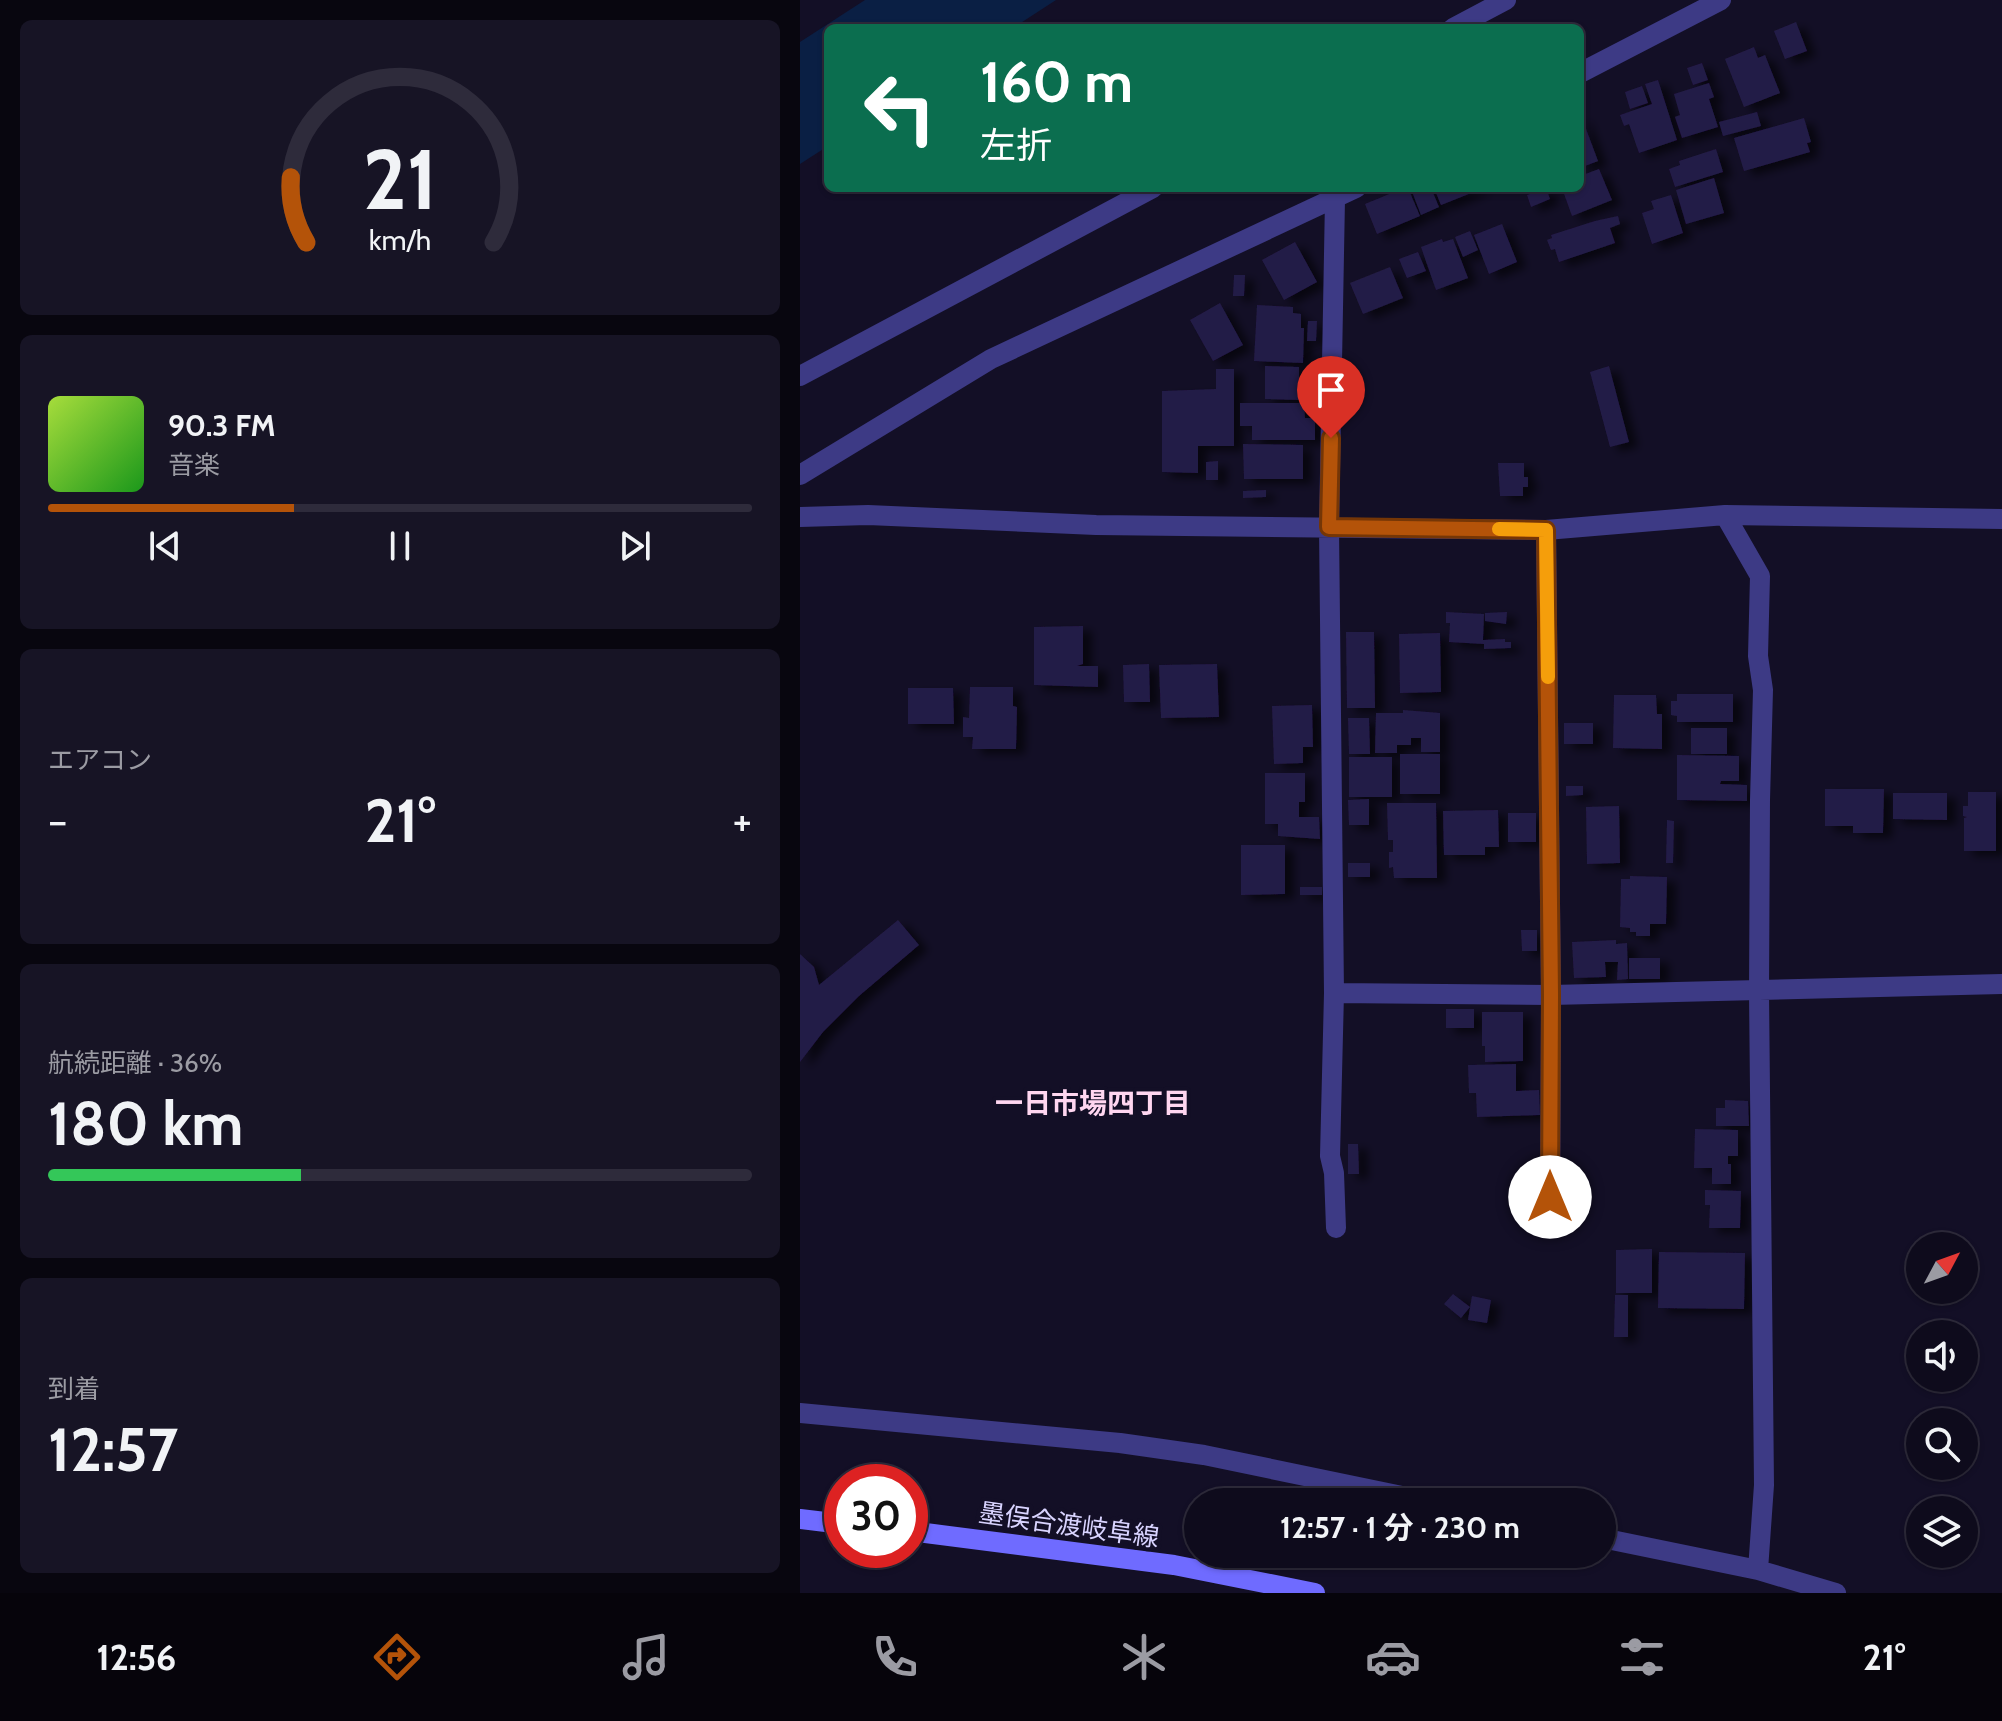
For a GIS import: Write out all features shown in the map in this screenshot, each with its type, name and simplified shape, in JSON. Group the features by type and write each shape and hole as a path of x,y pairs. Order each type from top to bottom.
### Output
{"main road":[{"path":"800,1519 824,1522"},
{"name":"墨俣合渡岐阜線","path":"928,1533 1174,1565 1315,1593"}],"street":[{"path":"1461,24 1506,0"},
{"path":"1584,71 1721,0"},
{"path":"800,376 1145,192"},
{"path":"800,475 991,359 1348,192"},
{"path":"1335,199 1329,527 1334,993 1330,1156 1334,1173 1336,1228"},
{"path":"800,517 868,515 1096,525 1546,530 1725,515 2002,519"},
{"path":"1725,515 1760,576 1758,656 1763,690 1759,992 1764,1485 1758,1570"},
{"path":"1546,530 1550,1225"},
{"path":"1334,993 1551,995 2002,984"},
{"path":"800,1413 1120,1443 1176,1451 1361,1488"},
{"path":"1616,1541 1758,1570 1836,1593"}],"water":[{"path":"865,0 1056,0 1019,24 828,24"},
{"path":"824,26 824,149 800,164 800,42"}],"building":[{"path":"1796,22 1807,51 1785,59 1774,31"},
{"path":"1754,47 1758,58 1765,55 1780,93 1744,107 1725,59"},
{"path":"1702,63 1708,80 1693,85 1687,68"},
{"path":"1658,80 1677,140 1639,153 1629,124 1624,126 1620,115 1652,104 1645,84"},
{"path":"1709,83 1714,97 1709,99 1718,127 1682,138 1675,117 1680,115 1674,94"},
{"path":"1642,86 1648,103 1630,109 1625,92"},
{"path":"1757,112 1761,126 1723,136 1719,122"},
{"path":"1804,118 1811,142 1807,143 1810,152 1744,171 1734,138"},
{"path":"1584,124 1598,161 1584,166"},
{"path":"1716,149 1723,172 1675,187 1669,169 1680,165 1679,161"},
{"path":"1599,169 1612,200 1572,216 1563,192 1584,192 1584,175"},
{"path":"1714,178 1724,213 1686,224 1676,190"},
{"path":"1394,192 1410,192 1420,216 1377,234 1365,204"},
{"path":"1412,192 1433,192 1439,207 1421,215"},
{"path":"1436,192 1474,192 1441,205"},
{"path":"1547,192 1550,199 1531,207 1527,195"},
{"path":"1671,195 1683,233 1652,244 1642,213 1654,209 1651,201"},
{"path":"1618,216 1620,224 1610,228 1615,243 1559,262 1555,249 1551,250 1547,240 1552,238 1551,235"},
{"path":"1502,224 1517,262 1489,274 1474,235"},
{"path":"1470,231 1478,250 1463,257 1455,237"},
{"path":"1442,239 1443,242 1453,239 1468,278 1436,290 1421,247"},
{"path":"1295,242 1317,282 1284,300 1262,260"},
{"path":"1418,252 1426,271 1407,278 1399,259"},
{"path":"1390,267 1403,298 1363,314 1350,283"},
{"path":"1234,275 1245,275 1244,296 1233,296"},
{"path":"1220,303 1243,345 1213,361 1190,320"},
{"path":"1257,305 1293,307 1293,313 1301,314 1301,328 1304,328 1303,363 1254,361"},
{"path":"1308,321 1317,321 1316,341 1307,341"},
{"path":"1265,366 1299,367 1299,400 1265,399"},
{"path":"1609,366 1629,442 1610,447 1590,372"},
{"path":"1216,369 1234,369 1234,446 1198,446 1198,473 1162,472 1162,391 1216,389"},
{"path":"1240,403 1304,403 1305,418 1315,418 1315,440 1252,440 1252,426 1240,426"},
{"path":"1243,444 1303,445 1303,479 1244,479"},
{"path":"1218,461 1218,480 1206,480 1206,462"},
{"path":"1498,463 1524,463 1528,487 1523,487 1523,496 1500,496"},
{"path":"1266,490 1266,497 1243,498 1243,491"},
{"path":"1446,612 1484,614 1483,640 1505,639 1505,642 1511,642 1511,648 1484,649 1484,644 1449,642 1450,623 1446,623"},
{"path":"1507,612 1506,624 1485,621 1485,613"},
{"path":"1083,626 1083,664 1077,666 1098,666 1098,687 1034,685 1034,627"},
{"path":"1346,632 1374,632 1375,708 1347,708"},
{"path":"1440,633 1441,692 1400,693 1399,634"},
{"path":"1149,664 1150,702 1124,702 1123,665"},
{"path":"1217,664 1219,717 1161,718 1159,665"},
{"path":"970,687 1013,687 1013,706 1017,707 1016,749 972,749 973,737 963,737 963,717 969,718"},
{"path":"908,688 953,688 954,724 908,724"},
{"path":"1677,694 1733,694 1733,722 1677,722 1677,716 1671,715 1671,701 1677,701"},
{"path":"1614,695 1656,695 1657,714 1662,714 1662,749 1613,748"},
{"path":"1312,705 1313,747 1303,747 1303,763 1274,764 1272,706"},
{"path":"1403,710 1440,713 1440,752 1421,752 1421,738 1411,738 1411,745 1397,745 1397,753 1375,753 1376,713 1403,713"},
{"path":"1348,718 1369,718 1370,754 1349,754"},
{"path":"1564,723 1593,723 1593,744 1564,744"},
{"path":"1691,728 1727,728 1727,754 1691,754"},
{"path":"1400,754 1440,754 1440,794 1400,794"},
{"path":"1677,755 1739,756 1739,781 1721,781 1720,784 1747,785 1747,801 1677,800"},
{"path":"1349,757 1392,757 1392,797 1349,797"},
{"path":"1265,773 1305,773 1305,802 1299,802 1299,817 1319,817 1320,839 1278,836 1278,824 1265,824"},
{"path":"1566,786 1583,786 1583,795 1566,796"},
{"path":"1825,789 1884,789 1883,833 1853,833 1853,826 1825,826"},
{"path":"1968,792 1996,792 1996,851 1964,851 1964,818 1967,817 1963,816 1963,806 1968,806"},
{"path":"1893,793 1947,793 1947,820 1893,819"},
{"path":"1369,799 1369,825 1349,825 1348,800"},
{"path":"1387,803 1436,803 1437,878 1394,878 1393,867 1389,868 1393,840 1388,840"},
{"path":"1619,806 1620,863 1587,864 1586,807"},
{"path":"1498,810 1499,847 1485,847 1485,855 1444,855 1443,811"},
{"path":"1508,813 1536,813 1536,842 1508,842"},
{"path":"1667,820 1674,821 1673,863 1666,863"},
{"path":"1241,845 1285,845 1285,894 1241,895"},
{"path":"1348,863 1370,863 1370,877 1348,877"},
{"path":"1630,876 1667,877 1666,924 1650,924 1650,936 1636,936 1630,928 1620,927 1621,879 1630,879"},
{"path":"1300,887 1322,887 1322,895 1300,895"},
{"path":"898,920 919,945 859,996 823,1032 800,1062 800,954 814,967 819,985"},
{"path":"1521,930 1537,930 1537,951 1522,951"},
{"path":"1616,940 1616,944 1627,943 1628,979 1617,980 1618,962 1605,962 1606,977 1574,978 1572,942"},
{"path":"1629,958 1660,958 1660,979 1629,979"},
{"path":"1446,1009 1474,1009 1474,1028 1446,1028"},
{"path":"1482,1012 1523,1012 1523,1061 1485,1062"},
{"path":"1516,1064 1516,1091 1539,1090 1540,1115 1477,1117 1476,1093 1469,1093 1468,1065"},
{"path":"1725,1100 1748,1101 1749,1126 1716,1126 1716,1108 1725,1108"},
{"path":"1695,1129 1738,1130 1738,1156 1728,1156 1731,1184 1712,1184 1712,1168 1694,1168"},
{"path":"1348,1144 1358,1144 1359,1174 1348,1174"},
{"path":"1705,1190 1741,1191 1740,1228 1709,1228 1710,1205 1705,1205"},
{"path":"1652,1249 1652,1293 1616,1293 1616,1250"},
{"path":"1659,1252 1745,1253 1744,1309 1658,1308"},
{"path":"1453,1294 1470,1307 1461,1318 1444,1304"},
{"path":"1615,1295 1628,1295 1628,1337 1614,1337"},
{"path":"1472,1296 1491,1300 1487,1323 1468,1320"}],"slow traffic":[{"path":"1499,529 1546,530 1548,677"}],"district":[{"name":"一日市場四丁目","path":"1093,1103"}],"route":[{"path":"1331,438 1329,527 1546,530 1550,1197"}]}
